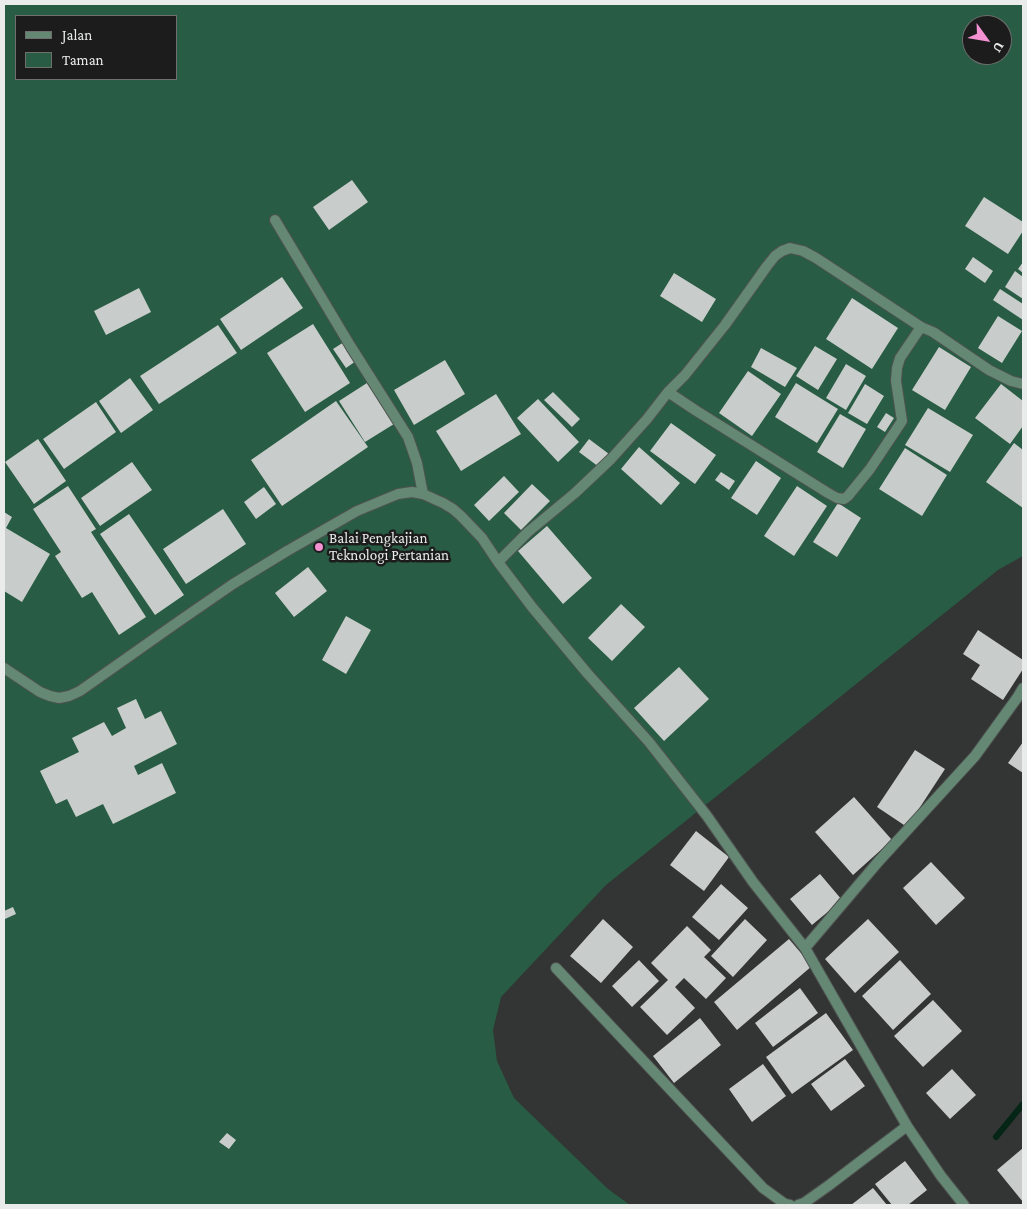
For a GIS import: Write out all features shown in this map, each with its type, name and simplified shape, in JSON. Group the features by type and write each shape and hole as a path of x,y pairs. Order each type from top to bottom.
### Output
{"street":[{"path":"275,220 351,347 408,437 417,464 423,494"},
{"path":"498,562 528,532 575,493 611,459 708,347 775,256 790,248 803,251 816,258 989,370 1011,381 1023,384"},
{"path":"668,392 828,494 844,499 870,469 902,422 896,381 897,368 900,358 921,327"},
{"path":"4,668 40,692 59,698 69,696 286,550 356,511 398,494 412,492 443,502 461,516 482,538 532,606 587,673 649,742 707,816 752,882 805,948 907,1126 940,1176 964,1205"},
{"path":"805,948 878,862 975,756 1018,698 1023,688"},
{"path":"556,968 763,1188 785,1204 790,1205"},
{"path":"798,1205 804,1203 828,1186 907,1126"}],"green space":[{"path":"4,4 1023,4 1023,556 998,570 606,885 501,997 493,1030 497,1061 514,1098 608,1189 630,1205 4,1205"}],"building":[{"path":"352,180 368,202 329,230 313,207"},
{"path":"984,197 1023,222 1023,231 1008,254 965,226"},
{"path":"973,257 993,271 985,283 965,269"},
{"path":"1023,262 1023,273 1018,269"},
{"path":"1015,271 1023,277 1023,299 1005,287"},
{"path":"674,273 716,299 702,322 660,296"},
{"path":"282,277 303,308 241,350 220,319"},
{"path":"139,288 151,312 106,335 94,311"},
{"path":"1000,289 1023,304 1023,320 993,300"},
{"path":"852,298 898,328 872,369 826,339"},
{"path":"998,316 1022,331 1002,363 978,348"},
{"path":"313,324 350,383 305,412 267,353"},
{"path":"218,325 237,353 159,404 140,376"},
{"path":"344,342 356,361 346,368 333,349"},
{"path":"815,346 837,359 818,390 796,376"},
{"path":"939,347 971,367 945,410 912,390"},
{"path":"761,348 797,368 785,387 751,367"},
{"path":"445,360 465,394 414,425 394,390"},
{"path":"846,364 866,376 846,410 826,398"},
{"path":"748,371 781,394 752,436 719,413"},
{"path":"130,378 153,410 121,433 99,401"},
{"path":"367,383 394,424 365,442 339,401"},
{"path":"796,383 838,409 817,443 775,417"},
{"path":"865,384 884,396 867,424 848,413"},
{"path":"1001,384 1023,401 1023,426 1010,444 975,418"},
{"path":"553,392 580,419 572,427 544,400"},
{"path":"496,394 521,434 461,471 436,431"},
{"path":"538,399 579,442 558,462 517,418"},
{"path":"336,401 368,447 282,506 251,460"},
{"path":"96,402 116,432 64,469 43,439"},
{"path":"928,408 973,435 950,472 905,445"},
{"path":"886,413 894,418 885,432 877,427"},
{"path":"840,414 866,429 843,468 817,452"},
{"path":"671,423 716,455 695,484 650,451"},
{"path":"38,439 66,481 34,504 5,462"},
{"path":"589,439 609,454 599,467 579,452"},
{"path":"1014,443 1023,450 1023,508 986,482"},
{"path":"639,447 680,483 661,505 621,469"},
{"path":"905,448 947,475 922,516 879,489"},
{"path":"756,461 781,478 757,515 731,498"},
{"path":"132,462 152,490 100,526 81,498"},
{"path":"721,472 735,481 729,490 715,480"},
{"path":"504,476 519,492 489,521 474,505"},
{"path":"532,484 550,501 521,530 504,513"},
{"path":"68,486 96,529 91,532 146,617 119,635 92,592 82,598 55,556 61,552 33,509"},
{"path":"797,486 827,506 794,556 764,536"},
{"path":"264,487 276,504 256,519 244,502"},
{"path":"838,503 861,518 837,557 813,542"},
{"path":"223,509 246,544 186,584 163,549"},
{"path":"4,512 12,517 6,528 50,554 22,602 4,591"},
{"path":"129,514 184,595 155,615 100,534"},
{"path":"547,526 592,578 563,604 518,551"},
{"path":"308,567 327,591 294,617 275,593"},
{"path":"621,604 645,627 612,661 588,638"},
{"path":"346,616 371,630 346,674 322,660"},
{"path":"978,630 1023,660 1023,669 1003,700 971,679 980,665 963,654"},
{"path":"679,667 709,699 664,741 634,708"},
{"path":"136,699 145,719 161,711 177,744 134,766 138,775 162,763 176,793 113,824 103,804 76,817 67,799 56,804 40,771 79,752 72,738 104,722 112,736 126,728 117,708"},
{"path":"1023,742 1023,773 1008,763"},
{"path":"915,750 945,769 907,827 877,807"},
{"path":"854,797 892,840 853,875 815,832"},
{"path":"696,831 729,857 704,891 670,865"},
{"path":"931,862 965,898 936,925 903,888"},
{"path":"820,874 842,900 812,925 790,899"},
{"path":"721,884 748,908 719,940 692,917"},
{"path":"13,907 16,914 5,919 4,911"},
{"path":"603,919 633,947 601,983 570,956"},
{"path":"745,919 767,940 733,977 711,956"},
{"path":"868,919 899,952 855,993 825,959"},
{"path":"687,926 711,950 704,957 726,978 706,999 684,978 675,987 695,1008 667,1035 640,1007 668,980 651,963"},
{"path":"789,939 812,966 737,1030 714,1002"},
{"path":"639,960 659,981 632,1007 612,986"},
{"path":"900,960 931,994 893,1030 862,996"},
{"path":"800,988 818,1013 773,1047 755,1023"},
{"path":"933,1000 962,1031 923,1067 894,1036"},
{"path":"826,1013 853,1050 792,1094 766,1057"},
{"path":"700,1018 721,1045 674,1083 653,1056"},
{"path":"845,1059 865,1086 831,1111 811,1084"},
{"path":"763,1064 786,1096 752,1122 729,1089"},
{"path":"952,1069 976,1095 950,1119 926,1093"},
{"path":"227,1133 236,1140 229,1149 219,1142"},
{"path":"1023,1148 1023,1202 997,1170"},
{"path":"905,1161 927,1190 908,1205 892,1205 875,1184"},
{"path":"873,1188 887,1205 851,1205"}],"waterway":[{"path":"996,1137 1023,1104"}],"place":[{"name":"Balai Pengkajian Teknologi Pertanian","path":"319,547"}]}
